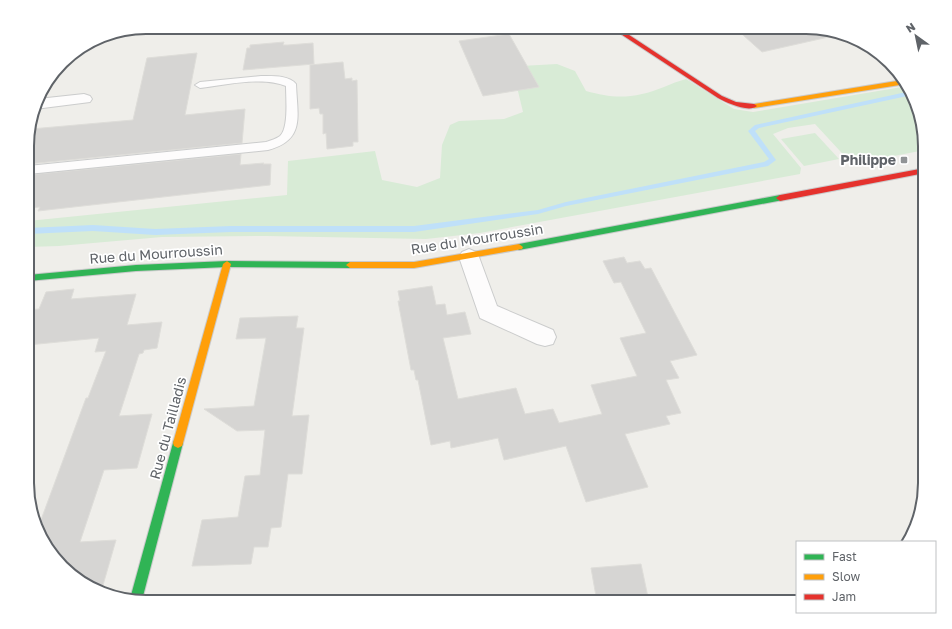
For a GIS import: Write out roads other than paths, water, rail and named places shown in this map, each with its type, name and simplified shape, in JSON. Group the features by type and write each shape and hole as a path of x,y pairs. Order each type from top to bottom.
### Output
{"street":[{"path":"624,34 720,97 735,104 750,107 898,83"},
{"path":"43,103 84,99"},
{"name":"Rue du Mourroussin","path":"34,277 136,268 227,264 414,265 469,257 918,171"},
{"path":"469,257 488,312 545,338"},
{"name":"Rue du Tailladis","path":"138,594 227,264"}],"lane":[{"path":"34,169 268,146 280,142 287,136 291,129 291,84 286,80 268,79 200,85"}],"waterway":[{"path":"34,231 93,228 155,232 231,229 414,229 538,212 566,204 766,164 773,160 751,131 757,126 905,94"}],"place":[{"name":"Philippe","path":"904,160"}]}
